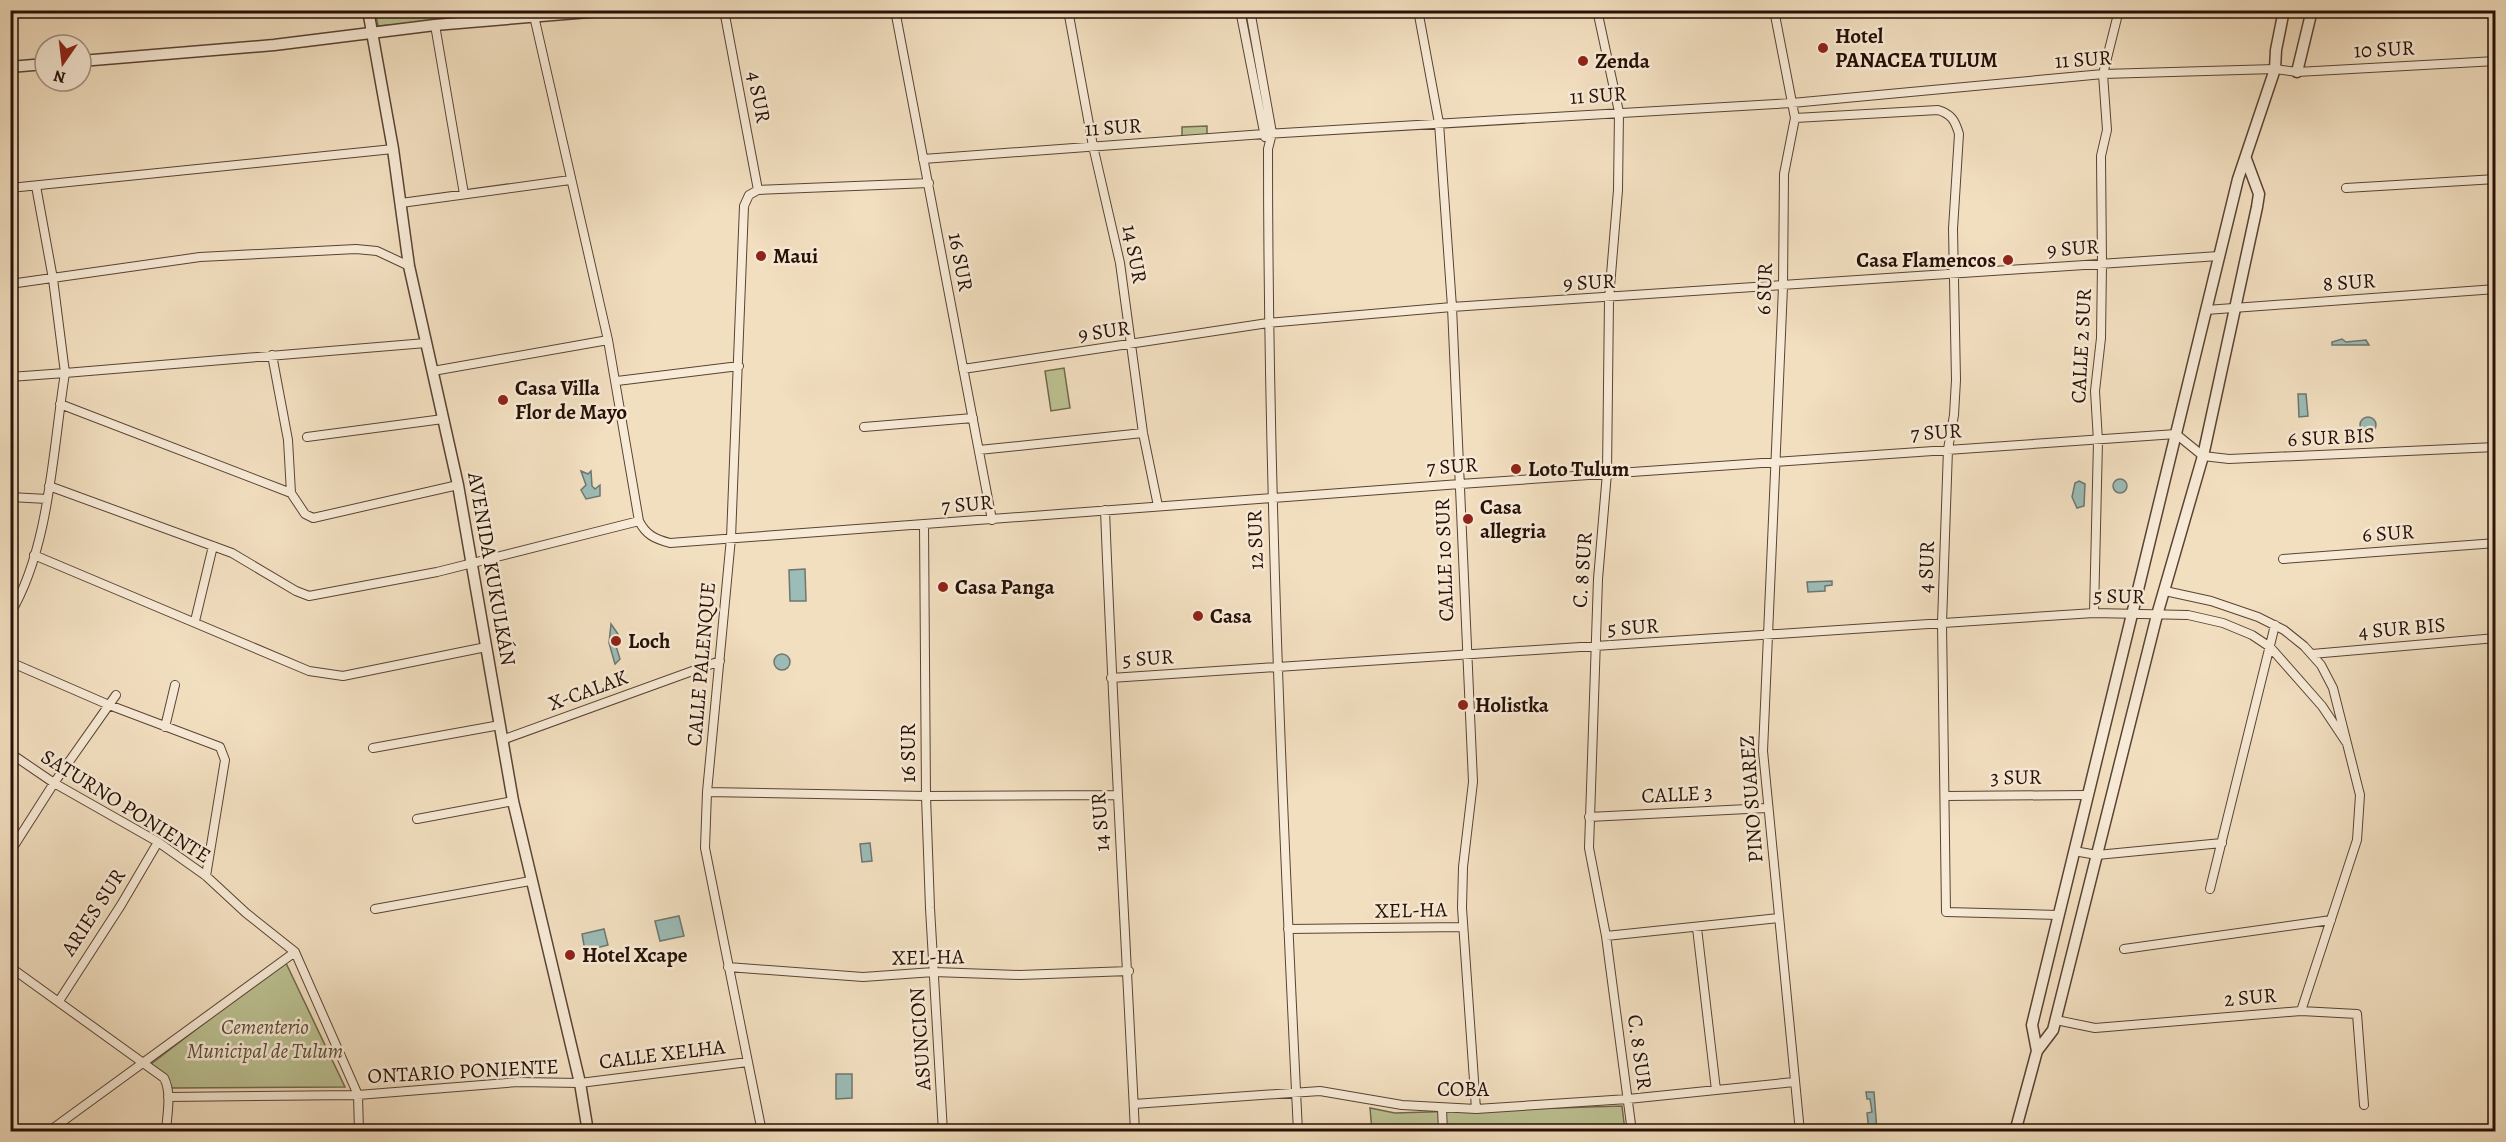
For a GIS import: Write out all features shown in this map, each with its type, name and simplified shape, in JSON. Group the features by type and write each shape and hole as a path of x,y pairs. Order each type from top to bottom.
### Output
{"street":[{"name":"AVENIDA KUKULKÁN","path":"368,10 393,149 409,266 458,485 513,801 530,881 580,1083 588,1131"},
{"path":"93,60 274,45 435,25 613,10"},
{"name":"4 SUR","path":"724,10 758,190"},
{"name":"16 SUR","path":"895,10 992,520"},
{"name":"14 SUR","path":"1068,10 1093,146 1120,263 1143,433 1158,506"},
{"path":"1240,10 1268,133"},
{"path":"1250,10 1268,133"},
{"name":"CALLE 10 SUR","path":"1418,10 1439,123 1452,308 1473,782 1463,867 1463,927 1476,1109"},
{"name":"C. 8 SUR","path":"1597,10 1619,112 1618,190 1609,299 1607,473 1598,579 1589,848 1606,936 1632,1131"},
{"path":"1774,10 1795,118"},
{"name":"CALLE 2 SUR","path":"2094,613 2098,441 2095,391 2102,324 2101,156 2107,130 2103,74 2119,10"},
{"path":"2037,1051 2032,1025 2058,915 2238,179 2275,69 2284,10"},
{"path":"2297,72 2312,10"},
{"path":"49,486 239,556 296,591 309,596 437,572 639,520 617,381 534,16"},
{"path":"435,25 464,194"},
{"name":"10 SUR","path":"2275,69 2297,72 2496,61"},
{"path":"10,67 33,65"},
{"name":"11 SUR","path":"923,159 1268,133 1792,103 2103,74 2275,69"},
{"name":"4 SUR","path":"1795,118 1938,110 1949,114 1956,122 1959,134 1953,229 1956,275 1954,415 1948,449 1942,623 1946,912 2058,915"},
{"name":"6 SUR","path":"1774,463 1783,287 1784,174 1795,118"},
{"name":"12 SUR","path":"1268,133 1268,323 1277,667 1298,1131"},
{"path":"10,188 393,149"},
{"path":"2015,1131 2037,1051 2053,1030 2056,1020 2157,615 2202,456 2259,194 2246,159"},
{"path":"2346,188 2496,179"},
{"path":"401,203 570,180"},
{"path":"758,190 929,183"},
{"path":"10,614 30,574 47,499 65,373 53,279 36,186"},
{"name":"CALLE PALENQUE","path":"758,190 748,195 744,206 731,538 707,792 705,848 762,1131"},
{"path":"10,284 200,257 356,249 377,251 409,266"},
{"name":"9 SUR","path":"963,369 1268,323 1452,308 2219,256"},
{"name":"8 SUR","path":"2206,310 2496,289"},
{"path":"433,371 608,340"},
{"path":"10,377 426,343"},
{"path":"272,356 288,440 291,493 305,514 313,518 458,485"},
{"path":"617,381 739,366"},
{"path":"60,404 291,493"},
{"path":"864,427 973,418"},
{"path":"307,437 443,419"},
{"path":"979,450 1143,433"},
{"path":"2176,434 2202,456"},
{"name":"7 SUR","path":"639,520 644,531 654,538 670,543 1607,473 2176,434"},
{"name":"6 SUR BIS","path":"2202,456 2229,459 2496,447"},
{"name":"PINO SUAREZ","path":"1774,463 1763,751 1800,1131"},
{"path":"10,497 47,499"},
{"name":"14 SUR","path":"1105,510 1116,795 1129,971 1135,1131"},
{"name":"16 SUR","path":"924,525 926,796 930,908"},
{"name":"6 SUR","path":"2283,559 2496,543"},
{"path":"195,621 213,546"},
{"path":"34,555 195,621 309,672 328,676 486,647"},
{"path":"2165,591 2211,601 2275,625 2312,654 2321,665 2333,688 2360,795 2357,840 2301,1011"},
{"name":"5 SUR","path":"1111,678 1466,654 1595,648 1768,634 2094,613 2157,615 2168,612 2188,615 2223,623 2270,646"},
{"path":"2210,890 2275,625"},
{"name":"4 SUR BIS","path":"2312,654 2496,638"},
{"path":"2270,646 2322,706 2346,742"},
{"name":"X-CALAK","path":"502,740 720,661"},
{"path":"10,662 109,705 220,747 224,753 206,876"},
{"path":"165,727 174,685"},
{"path":"10,852 54,783 116,695"},
{"path":"373,748 500,725"},
{"name":"SATURNO PONIENTE","path":"10,753 54,783 158,842 206,876 246,913 295,951 357,1095"},
{"path":"707,792 926,796 1116,795"},
{"name":"3 SUR","path":"1945,796 2088,795"},
{"path":"417,819 513,801"},
{"name":"CALLE 3","path":"1590,817 1767,808"},
{"name":"ARIES SUR","path":"59,1001 121,905 158,842"},
{"path":"2074,851 2097,855 2222,843"},
{"path":"375,909 530,881"},
{"name":"ASUNCION","path":"930,908 944,1131"},
{"path":"1606,936 1779,918"},
{"path":"2124,949 2331,920"},
{"name":"XEL-HA","path":"1288,929 1463,927"},
{"path":"1697,928 1716,1089"},
{"path":"48,1131 295,951"},
{"name":"XEL-HA","path":"728,966 838,977 934,972 1020,975 1129,971"},
{"path":"10,967 164,1078 168,1085 166,1131"},
{"name":"2 SUR","path":"2056,1020 2095,1028 2301,1011 2357,1014 2364,1105"},
{"name":"CALLE XELHA","path":"580,1083 748,1062"},
{"name":"ONTARIO PONIENTE","path":"168,1097 357,1095 518,1082 580,1083"},
{"name":"COBA","path":"1134,1104 1296,1092 1341,1092 1442,1109 1476,1109 1628,1099 1794,1082"},
{"path":"357,1095 359,1131"},
{"path":"1442,1109 1443,1131"}],"green space":[{"path":"375,10 563,11 378,26"},
{"path":"1207,126 1207,137 1182,137 1182,127"},
{"path":"1064,368 1070,408 1051,411 1045,371"},
{"name":"Cementerio Municipal de Tulum","path":"285,961 345,1087 172,1088 165,1074 151,1064"},
{"path":"1622,1106 1625,1131 1372,1131 1370,1108 1395,1113"}],"water":[{"path":"2342,339 2346,342 2366,340 2369,345 2332,345 2332,342"},
{"path":"2298,394 2306,394 2308,416 2299,417"},
{"path":"2368,417 2376,425 2368,433 2360,425"},
{"path":"581,471 588,474 591,471 592,486 595,489 600,485 600,496 586,499 581,490 586,485"},
{"path":"2120,479 2125,481 2127,486 2125,491 2120,493 2115,491 2113,486 2115,481"},
{"path":"2079,481 2085,484 2084,506 2077,508 2072,497 2075,483"},
{"path":"805,569 806,601 790,601 789,570"},
{"path":"1832,581 1832,585 1825,586 1825,591 1808,592 1807,582"},
{"path":"611,624 618,634 616,646 620,659 615,664 609,643"},
{"path":"782,654 790,662 782,670 774,662"},
{"path":"870,843 872,861 862,862 860,844"},
{"path":"679,916 684,936 660,941 655,921"},
{"path":"604,929 608,945 585,951 582,934"},
{"path":"836,1074 852,1074 852,1098 836,1099"},
{"path":"1866,1092 1874,1092 1877,1131 1869,1131 1867,1113 1872,1112 1870,1099 1867,1099"}],"place":[{"name":"Hotel PANACEA TULUM","path":"1823,48"},
{"name":"Zenda","path":"1583,61"},
{"name":"Maui","path":"761,256"},
{"name":"Casa Flamencos","path":"2008,260"},
{"name":"Casa Villa Flor de Mayo","path":"503,400"},
{"name":"Loto Tulum","path":"1516,469"},
{"name":"Casa allegria","path":"1468,519"},
{"name":"Casa Panga","path":"943,587"},
{"name":"Casa","path":"1198,616"},
{"name":"Loch","path":"616,641"},
{"name":"Holistka","path":"1463,705"},
{"name":"Hotel Xcape","path":"570,955"}]}
